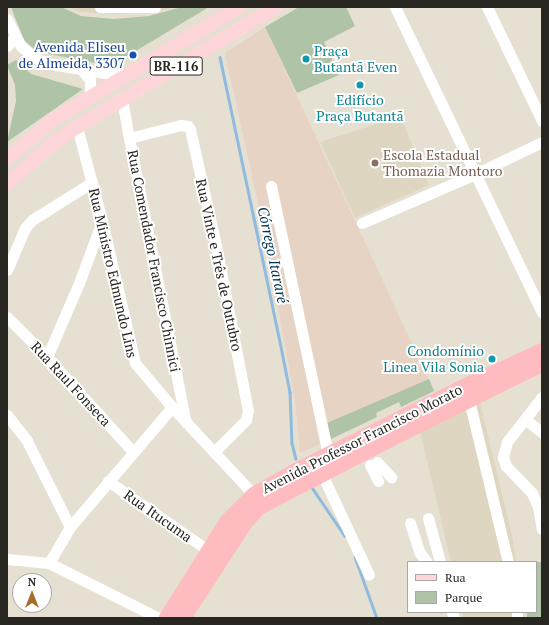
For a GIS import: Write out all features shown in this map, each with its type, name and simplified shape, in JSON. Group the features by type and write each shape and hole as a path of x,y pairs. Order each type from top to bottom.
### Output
{"highway":[{"name":"Avenida Professor Francisco Morato","path":"167,618 227,522 254,495 328,455 468,384 542,351"},
{"name":"Avenida Professor Francisco Morato","path":"182,618 253,512 322,474 542,364"}],"main road":[{"name":"BR-116","path":"9,159 37,132 90,96 239,7"},
{"name":"BR-116","path":"7,184 49,147 77,127 276,7"}],"street":[{"path":"100,7 155,7"},
{"path":"395,7 542,313"},
{"path":"487,7 542,121"},
{"path":"8,22 15,37 31,55 40,60 82,70 124,76"},
{"path":"7,46 15,37"},
{"path":"82,70 90,80 90,96"},
{"name":"Rua Comendador Francisco Chinnici","path":"122,99 186,423"},
{"name":"Rua Vinte e Três de Outubro","path":"129,138 181,125 188,126 190,129 215,241 248,410 246,420 214,452"},
{"name":"Rua Ministro Edmundo Lins","path":"77,127 102,221 134,363 186,423 254,495"},
{"path":"362,223 475,174 542,142"},
{"path":"7,270 25,228 32,220 92,182"},
{"path":"271,186 328,455"},
{"path":"47,357 79,283 102,221"},
{"name":"Rua Raul Fonseca","path":"7,317 47,357 133,452"},
{"path":"542,397 504,450 503,462 532,493 538,507 542,529"},
{"path":"469,400 508,561"},
{"path":"49,563 70,527 172,407"},
{"path":"7,415 27,441 70,527"},
{"path":"525,419 542,433"},
{"path":"378,481 373,464 391,477"},
{"path":"322,474 369,575"},
{"name":"Rua Itucuma","path":"108,481 209,552"},
{"path":"428,518 440,561"},
{"path":"410,523 420,552 426,561"},
{"path":"7,559 49,563 159,618"}],"shaded area":[{"path":"69,7 176,7 158,11 115,14 79,12"},
{"path":"265,27 434,391 401,407 399,402 376,413 377,417 331,439 322,401 312,405 320,444 300,453 295,400 263,226 225,53"},
{"name":"Escola Estadual Thomazia Montoro","path":"398,117 402,120 429,185 355,218 320,142"},
{"path":"480,402 513,540 516,561 451,561 420,431"},
{"path":"463,613 523,613 524,618 464,618"}],"green space":[{"path":"11,7 61,7 81,16 114,19 149,16 182,7 209,7 129,55 111,64 101,64 49,54 33,48 24,40"},
{"name":"Praça Butantã Even","path":"299,7 346,7 355,26 324,42 339,75 297,93 265,27"},
{"path":"16,60 31,74 83,89 7,142 16,101 15,85 7,65"},
{"path":"429,379 434,391 401,407 399,402 376,413 377,417 331,439 327,423"},
{"path":"537,562 542,562 542,618 527,618 527,613 537,613"}],"waterway":[{"name":"Córrego Itararé","path":"220,57 290,392 292,443 296,459"},
{"name":"Córrego Itararé","path":"311,486 345,536"},
{"name":"Córrego Itararé","path":"355,557 377,618"}],"place":[{"name":"Avenida Eliseu de Almeida, 3307","path":"133,55"},
{"name":"Praça Butantã Even","path":"306,59"},
{"name":"Edifício Praça Butantã","path":"360,85"},
{"name":"Escola Estadual Thomazia Montoro","path":"375,163"},
{"name":"Condomínio Linea Vila Sonia","path":"492,359"}]}
